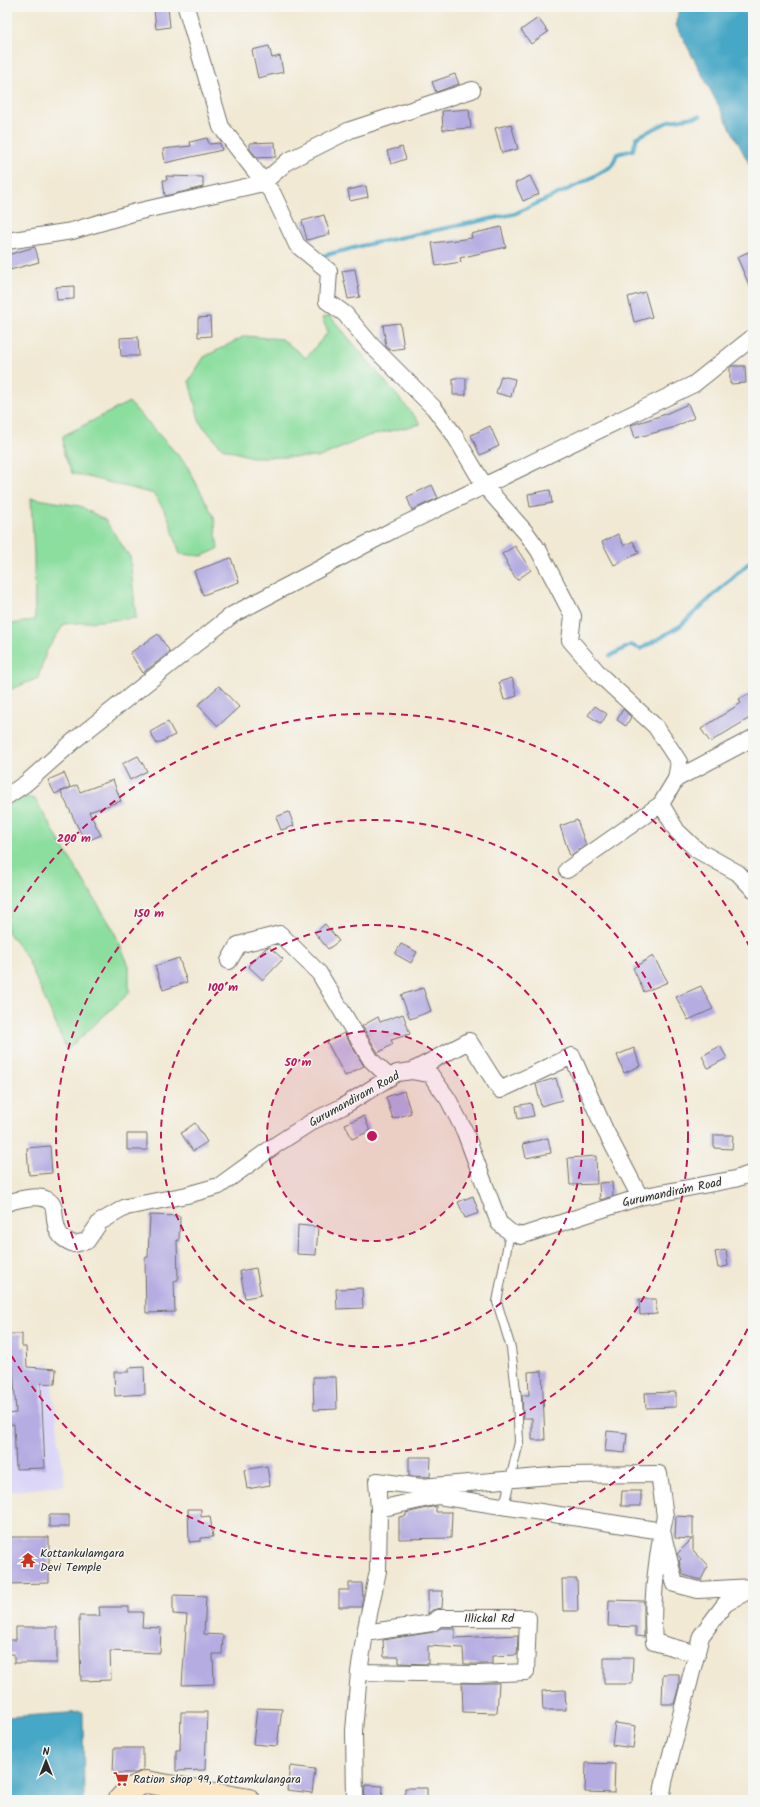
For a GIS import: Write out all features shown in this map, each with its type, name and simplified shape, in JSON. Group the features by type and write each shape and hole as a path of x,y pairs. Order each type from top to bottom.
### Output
{"main road":[{"path":"119,1800 128,1790 146,1782 249,1800"}],"street":[{"path":"186,7 221,127 273,194 297,245 329,271 327,301 345,314 372,346 434,408 453,433 484,485 527,534 539,551 573,616 570,640 600,675 656,727 679,762 676,779 661,804 567,870"},
{"path":"7,241 72,231 136,212 263,183 288,160 350,130 472,90"},
{"path":"7,796 25,784 76,739 232,615 393,530 694,384 753,337"},
{"path":"676,779 753,738"},
{"path":"661,804 677,831 697,850 738,873 753,889"},
{"path":"229,961 238,945 280,934 319,973 371,1060 390,1078"},
{"path":"412,1070 469,1041 500,1090 572,1056 605,1130 640,1197"},
{"name":"Gurumandiram Road","path":"7,1203 19,1199 46,1199 53,1207 56,1225 61,1236 74,1244 87,1241 100,1222 126,1207 219,1186 277,1144 313,1121 348,1104 397,1073 412,1070 430,1074 448,1099 465,1132 499,1223 510,1232 522,1236 640,1197 735,1179 753,1173"},
{"path":"355,1800 354,1731 359,1672 365,1633 378,1571 379,1509 376,1481 421,1487 563,1475 659,1474 665,1516 655,1575 652,1618 654,1642 697,1654"},
{"path":"379,1509 438,1496 662,1531"},
{"path":"662,1531 676,1584 698,1590 753,1588"},
{"path":"661,1800 664,1782 701,1636 725,1604 753,1588"},
{"name":"Illickal Rd","path":"359,1672 477,1674 526,1672 528,1618 438,1618 432,1623 365,1633"}],"lane":[{"path":"504,1506 519,1442 517,1399 511,1348 497,1302 510,1232"}],"shaded area":[{"path":"49,1363 65,1485 7,1492 7,1367"}],"green space":[{"path":"330,316 421,424 368,436 320,457 251,457 222,448 200,423 189,381 204,357 245,336 282,339 306,358 328,332 322,318"},
{"path":"129,402 186,464 214,517 218,549 202,556 180,554 168,516 154,494 72,473 64,454 63,436"},
{"path":"31,498 80,506 105,520 130,557 136,618 64,624 46,652 38,678 7,691 7,625 35,620"},
{"path":"24,797 35,799 113,929 129,966 129,993 67,1050 26,956 7,931 7,806"}],"water":[{"path":"679,7 753,7 753,171 676,25"},
{"path":"83,1712 84,1800 7,1800 7,1717"}],"building":[{"path":"168,7 170,27 156,29 154,9"},
{"path":"538,18 548,32 531,44 521,30"},
{"path":"269,46 272,58 280,56 283,72 258,78 252,50"},
{"path":"455,74 459,84 436,92 432,82"},
{"path":"469,109 471,128 443,130 442,111"},
{"path":"511,124 518,149 502,153 495,128"},
{"path":"207,138 209,144 220,143 222,150 165,163 163,149 191,146 190,142"},
{"path":"275,142 276,157 257,158 250,149 250,143"},
{"path":"402,147 406,159 391,164 387,151"},
{"path":"166,176 203,177 203,187 165,196 163,180 167,180"},
{"path":"530,176 539,194 523,201 515,183"},
{"path":"366,186 368,197 350,201 348,190"},
{"path":"324,215 330,234 307,240 302,221"},
{"path":"501,227 506,247 460,258 461,262 436,266 432,243 472,238 471,234"},
{"path":"35,247 39,262 10,270 7,255"},
{"path":"753,250 753,294 737,257"},
{"path":"355,269 360,297 348,299 342,271"},
{"path":"74,286 74,299 57,300 56,287"},
{"path":"645,292 652,317 634,322 628,297"},
{"path":"210,317 211,336 198,337 198,318"},
{"path":"400,323 404,348 390,350 386,347 383,325"},
{"path":"138,337 139,356 121,356 120,338"},
{"path":"732,366 745,366 746,383 730,384 730,368"},
{"path":"501,376 515,379 511,397 496,393"},
{"path":"453,378 466,378 466,395 453,395"},
{"path":"688,404 694,418 672,428 635,438 631,425 663,415"},
{"path":"490,426 499,446 480,455 471,435"},
{"path":"432,485 438,498 412,510 407,497"},
{"path":"550,490 552,503 530,507 528,494"},
{"path":"618,534 624,546 633,541 639,553 614,565 602,542"},
{"path":"515,546 531,570 517,580 502,554"},
{"path":"231,558 239,582 203,595 194,571"},
{"path":"158,634 170,652 143,673 130,653"},
{"path":"512,678 517,696 504,700 499,682"},
{"path":"219,686 239,707 218,726 198,705"},
{"path":"753,692 753,716 710,742 701,729 741,703 739,699"},
{"path":"595,706 607,714 601,724 588,715"},
{"path":"623,709 631,717 626,726 617,720"},
{"path":"168,722 175,735 157,744 150,732"},
{"path":"138,756 147,771 130,780 122,764"},
{"path":"64,773 70,787 55,794 48,780"},
{"path":"113,780 121,801 89,812 101,835 85,842 61,792 77,785 80,792"},
{"path":"289,812 294,826 281,830 276,817"},
{"path":"577,820 586,845 570,856 560,826"},
{"path":"325,924 339,941 328,949 315,933"},
{"path":"401,944 417,952 411,963 395,954"},
{"path":"269,947 283,959 263,980 248,966 266,948"},
{"path":"653,956 668,982 644,992 633,968"},
{"path":"179,958 187,982 163,990 155,966"},
{"path":"701,986 713,1009 688,1020 676,997"},
{"path":"423,988 431,1011 410,1019 401,995"},
{"path":"403,1014 410,1034 391,1040 393,1044 378,1053 362,1026 378,1017 380,1022"},
{"path":"344,1033 364,1066 345,1076 327,1042"},
{"path":"720,1046 727,1058 708,1068 702,1056"},
{"path":"634,1048 640,1066 624,1073 617,1055"},
{"path":"556,1078 562,1100 541,1106 536,1084"},
{"path":"404,1091 411,1113 393,1119 386,1097"},
{"path":"531,1103 534,1116 518,1119 516,1106"},
{"path":"364,1116 370,1131 352,1139 345,1124"},
{"path":"195,1123 207,1142 193,1151 181,1133"},
{"path":"127,1134 147,1134 147,1150 127,1150"},
{"path":"714,1135 733,1135 732,1149 714,1148"},
{"path":"548,1138 551,1153 526,1158 523,1144"},
{"path":"50,1146 52,1173 29,1175 27,1148"},
{"path":"596,1156 597,1184 570,1185 568,1158"},
{"path":"612,1182 613,1196 600,1200 599,1183"},
{"path":"473,1196 479,1213 465,1218 458,1202"},
{"path":"150,1215 180,1216 179,1241 177,1240 178,1280 174,1281 175,1312 146,1313 145,1258 148,1257"},
{"path":"298,1225 318,1227 316,1255 297,1254"},
{"path":"726,1250 728,1266 718,1268 715,1252"},
{"path":"256,1268 261,1295 245,1298 240,1271"},
{"path":"362,1288 363,1308 337,1309 336,1289"},
{"path":"639,1299 656,1299 657,1314 640,1315"},
{"path":"7,1334 22,1334 22,1347 26,1347 27,1367 56,1369 55,1384 41,1383 45,1468 16,1469 14,1424 7,1425 7,1414 16,1413 13,1367 7,1367"},
{"path":"144,1367 145,1394 115,1396 114,1372 129,1372 129,1368"},
{"path":"542,1371 545,1440 532,1440 532,1418 523,1418 522,1395 529,1395 528,1372"},
{"path":"313,1377 336,1377 337,1409 314,1410"},
{"path":"676,1392 676,1407 646,1408 645,1393"},
{"path":"607,1431 627,1433 625,1453 605,1451"},
{"path":"409,1457 431,1457 430,1477 409,1476"},
{"path":"267,1466 270,1485 247,1489 244,1470"},
{"path":"622,1491 641,1491 641,1506 621,1506"},
{"path":"436,1506 436,1512 452,1512 451,1538 399,1539 399,1517 406,1516 406,1513"},
{"path":"188,1509 201,1509 201,1517 210,1516 213,1537 201,1538 201,1541 189,1542"},
{"path":"49,1515 69,1515 69,1527 49,1527"},
{"path":"676,1516 693,1517 693,1550 708,1566 701,1580 683,1575 679,1561 681,1559 677,1554 692,1539 675,1538"},
{"name":"Kottankulamgara Devi Temple","path":"7,1537 49,1537 49,1583 7,1584"},
{"path":"562,1579 577,1579 578,1611 563,1611"},
{"path":"349,1583 362,1583 363,1598 361,1607 339,1607 339,1590 349,1590"},
{"path":"428,1591 443,1591 442,1608 432,1610 428,1614"},
{"path":"173,1595 206,1596 204,1634 223,1635 222,1654 213,1654 214,1684 182,1685 187,1615 173,1614"},
{"path":"609,1600 644,1601 644,1637 636,1636 636,1627 608,1626"},
{"path":"99,1607 129,1607 129,1612 143,1612 142,1627 161,1628 160,1653 110,1651 111,1680 81,1681 79,1616 100,1616"},
{"path":"16,1627 57,1627 57,1663 14,1663 14,1654 7,1654 7,1640 16,1640"},
{"path":"441,1628 455,1628 455,1638 518,1635 517,1655 492,1656 492,1664 464,1664 463,1648 428,1646 428,1664 399,1663 399,1657 384,1657 383,1640 433,1632"},
{"path":"604,1657 633,1657 632,1684 604,1684"},
{"path":"663,1674 679,1674 679,1686 674,1704 662,1704"},
{"path":"462,1683 499,1683 497,1713 463,1712"},
{"path":"565,1690 566,1710 543,1710 542,1691"},
{"path":"257,1708 282,1709 277,1746 253,1744"},
{"path":"181,1712 207,1712 205,1770 176,1771 176,1750 180,1750"},
{"path":"615,1723 636,1726 633,1748 612,1745"},
{"path":"114,1748 143,1748 143,1770 136,1773 113,1773"},
{"path":"586,1763 615,1764 614,1793 585,1792"},
{"path":"290,1766 315,1769 312,1793 287,1790"},
{"path":"365,1785 383,1786 382,1800 364,1800"},
{"path":"405,1788 427,1788 427,1800 405,1800"}],"waterway":[{"path":"318,257 369,244 514,214 582,183 612,166 617,154 633,150 637,137 670,121 700,116"},
{"path":"610,656 631,645 641,649 680,626 753,559"}],"place":[{"name":"Kottankulamgara Devi Temple","path":"28,1560"},
{"name":"Ration shop 99, Kottamkulangara","path":"121,1779"}]}
